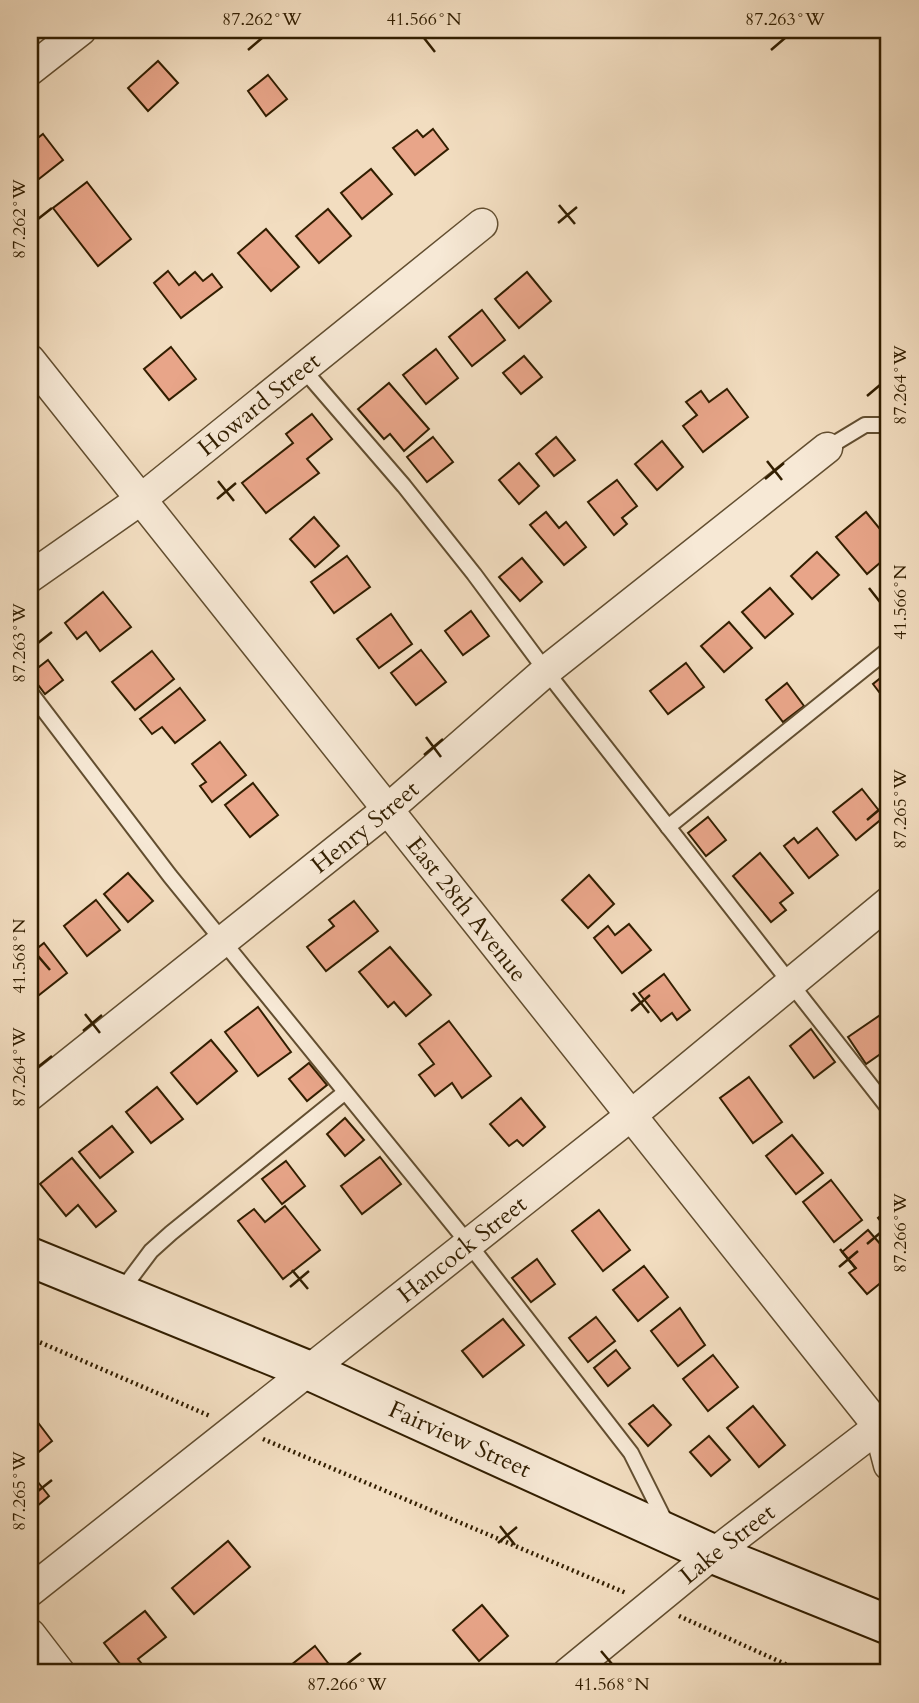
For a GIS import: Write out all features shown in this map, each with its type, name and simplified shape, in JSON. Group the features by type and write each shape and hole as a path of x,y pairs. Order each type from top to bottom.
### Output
{"street":[{"path":"30,70 82,30"},
{"name":"Howard Street","path":"30,577 140,500 482,224"},
{"name":"East 28th Avenue","path":"30,360 629,1117 884,1423 889,1465"},
{"name":"Henry Street","path":"30,1095 387,810 546,671 827,448"},
{"name":"Hancock Street","path":"30,1591 629,1117 889,902"},
{"name":"Fairview Street","path":"30,1257 310,1371 713,1554 889,1625"},
{"name":"Lake Street","path":"568,1673 651,1603 884,1423"},
{"path":"30,1634 60,1673"}],"lane":[{"path":"303,369 419,505 889,1110"},
{"path":"827,448 865,425 889,425"},
{"path":"668,827 889,649"},
{"path":"30,692 170,876 468,1242 631,1453 670,1533"},
{"path":"118,1295 161,1242 344,1093"}],"path":[{"path":"30,1338 651,1603 805,1673"}],"building":[{"path":"158,61 178,83 148,111 128,88"},
{"path":"268,75 287,99 266,116 248,91"},
{"path":"433,129 448,149 415,175 393,148 417,130 423,137"},
{"path":"43,134 63,160 30,186 30,144"},
{"path":"371,169 392,194 362,219 341,193"},
{"path":"87,182 131,239 98,266 53,208"},
{"path":"328,209 351,236 319,263 296,236"},
{"path":"266,229 299,267 271,291 238,253"},
{"path":"168,271 179,285 195,272 203,281 212,274 222,287 181,318 154,283"},
{"path":"527,272 551,301 519,328 495,299"},
{"path":"482,310 505,340 472,366 449,337"},
{"path":"171,347 196,379 169,400 144,369"},
{"path":"436,349 458,378 426,404 403,375"},
{"path":"524,356 542,377 521,394 503,373"},
{"path":"389,383 429,429 404,451 390,434 384,439 358,409"},
{"path":"727,389 748,417 703,452 683,426 697,415 686,402 701,391 709,402"},
{"path":"312,414 332,439 307,459 319,473 266,513 242,483 293,443 286,434"},
{"path":"433,437 453,462 427,482 407,457"},
{"path":"556,437 575,460 554,476 536,454"},
{"path":"662,441 683,467 657,490 635,464"},
{"path":"519,463 539,486 519,504 499,480"},
{"path":"617,480 637,506 622,518 627,524 614,535 588,502"},
{"path":"546,512 559,528 566,522 586,547 564,565 530,525"},
{"path":"866,512 889,540 889,555 867,574 836,537"},
{"path":"314,517 339,546 315,567 290,539"},
{"path":"817,552 839,575 812,599 791,576"},
{"path":"347,556 370,587 334,613 311,582"},
{"path":"522,558 542,582 520,601 499,577"},
{"path":"770,588 793,614 765,638 742,612"},
{"path":"103,592 131,627 100,651 86,632 77,639 65,623"},
{"path":"471,611 489,636 463,655 445,631"},
{"path":"391,614 412,644 379,668 357,639"},
{"path":"729,622 752,648 724,672 701,646"},
{"path":"421,650 446,682 416,705 391,673"},
{"path":"152,651 174,679 135,710 112,682"},
{"path":"48,660 63,680 45,694 30,674"},
{"path":"686,663 704,687 668,714 650,691"},
{"path":"889,671 889,705 873,684"},
{"path":"787,683 804,706 783,722 766,700"},
{"path":"180,688 205,720 175,743 162,727 152,734 140,719"},
{"path":"220,742 246,775 212,802 200,786 206,782 192,764"},
{"path":"889,768 889,784 881,774"},
{"path":"253,783 278,815 250,837 225,805"},
{"path":"862,789 884,817 856,840 833,812"},
{"path":"708,817 726,840 706,856 688,833"},
{"path":"817,828 838,855 809,878 784,846 794,838 798,843"},
{"path":"760,853 793,893 780,903 786,910 771,922 733,876"},
{"path":"128,873 153,901 128,922 104,894"},
{"path":"589,875 614,904 588,928 562,900"},
{"path":"96,900 120,930 87,956 64,926"},
{"path":"354,901 378,931 326,971 307,947 334,926 329,920"},
{"path":"629,924 651,950 622,973 594,938 608,926 615,935"},
{"path":"44,943 67,973 34,999 30,993 30,954"},
{"path":"390,947 431,995 406,1016 394,1002 388,1007 359,972"},
{"path":"664,974 690,1010 677,1020 672,1013 661,1021 639,993"},
{"path":"258,1007 291,1052 258,1076 225,1032"},
{"path":"889,1009 889,1048 866,1064 848,1037"},
{"path":"449,1021 491,1076 462,1098 452,1083 435,1096 419,1075 434,1064 419,1044"},
{"path":"811,1029 835,1062 814,1078 790,1046"},
{"path":"211,1040 237,1071 197,1104 171,1073"},
{"path":"309,1063 327,1085 307,1101 289,1079"},
{"path":"749,1077 782,1122 753,1143 720,1098"},
{"path":"157,1087 183,1119 151,1143 126,1112"},
{"path":"521,1098 545,1127 523,1146 517,1140 509,1146 490,1124"},
{"path":"345,1118 364,1140 345,1156 327,1134"},
{"path":"112,1126 133,1152 100,1178 79,1152"},
{"path":"792,1135 823,1173 796,1194 766,1156"},
{"path":"380,1157 401,1184 362,1214 341,1186"},
{"path":"72,1158 116,1211 96,1227 78,1205 66,1216 40,1184"},
{"path":"286,1161 305,1186 282,1204 262,1179"},
{"path":"831,1180 862,1220 834,1242 803,1202"},
{"path":"285,1206 320,1250 283,1279 238,1221 254,1209 265,1222"},
{"path":"889,1209 889,1232 878,1218"},
{"path":"599,1210 630,1250 603,1271 572,1231"},
{"path":"868,1230 889,1254 889,1276 867,1294 849,1273 856,1268 842,1252"},
{"path":"537,1259 555,1284 531,1302 512,1278"},
{"path":"644,1266 668,1297 638,1321 613,1290"},
{"path":"889,1287 889,1305 881,1294"},
{"path":"680,1308 705,1345 678,1366 651,1331"},
{"path":"596,1317 615,1341 588,1362 569,1338"},
{"path":"503,1319 524,1345 483,1377 462,1351"},
{"path":"616,1350 630,1368 608,1386 594,1368"},
{"path":"713,1355 738,1387 708,1411 683,1379"},
{"path":"653,1405 671,1425 648,1446 629,1424"},
{"path":"753,1406 785,1445 759,1467 727,1428"},
{"path":"30,1412 52,1441 35,1455 30,1448"},
{"path":"709,1436 730,1460 711,1476 690,1452"},
{"path":"30,1472 49,1496 30,1512"},
{"path":"228,1541 250,1567 194,1614 172,1588"},
{"path":"482,1605 508,1636 479,1661 453,1630"},
{"path":"145,1611 166,1637 138,1659 149,1673 127,1673 104,1643"},
{"path":"315,1646 331,1667 324,1673 281,1673"}]}
